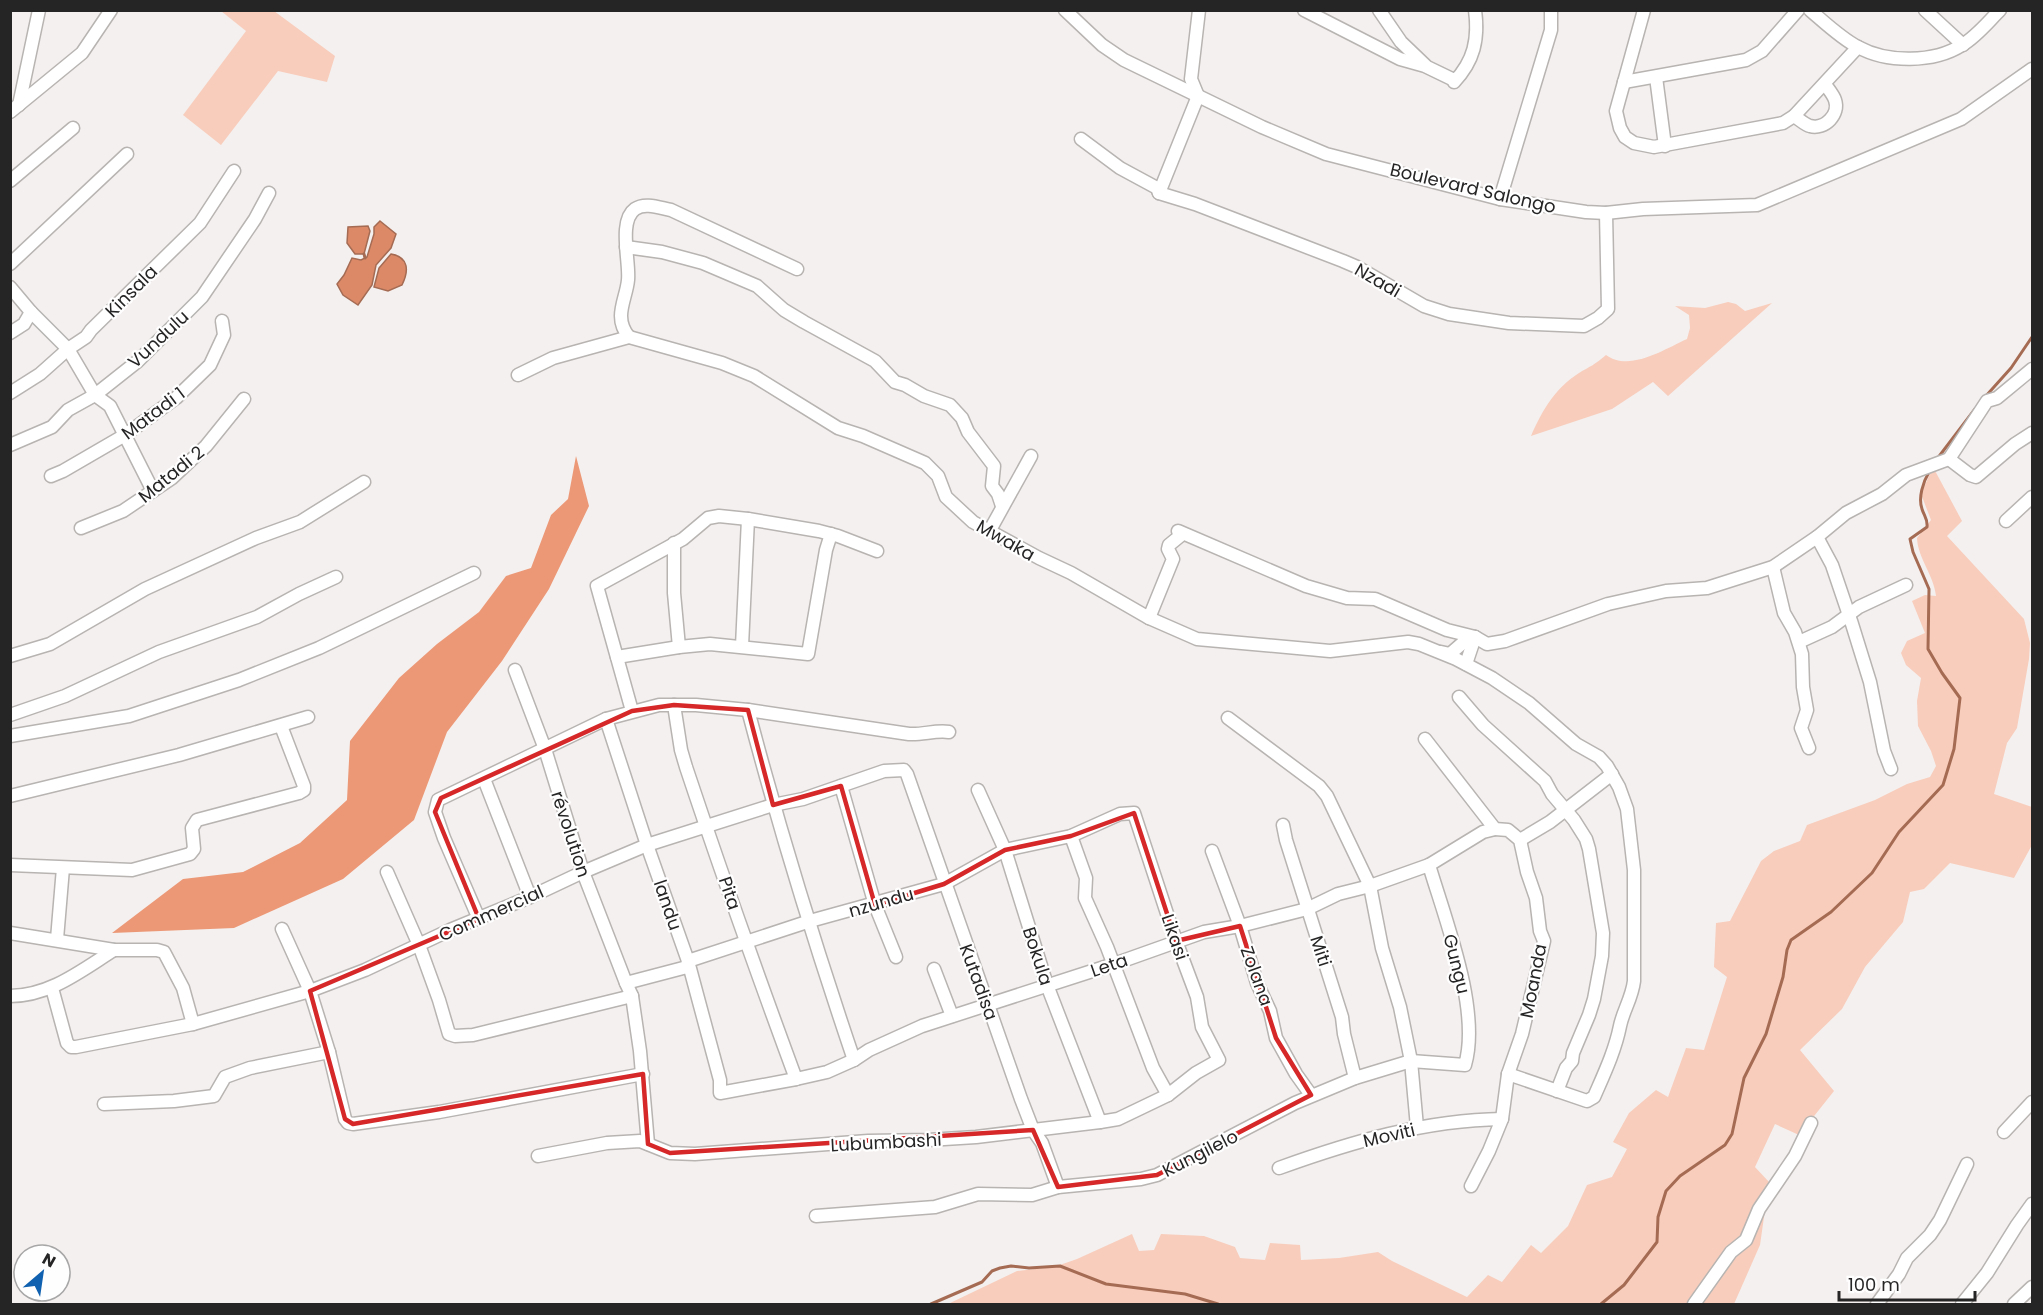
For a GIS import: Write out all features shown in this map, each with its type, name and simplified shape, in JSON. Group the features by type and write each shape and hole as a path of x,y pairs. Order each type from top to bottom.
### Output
{"street":[{"path":"15,109 39,10"},
{"path":"15,109 82,53 111,10"},
{"name":"Boulevard Salongo","path":"1065,10 1111,52 1262,127 1326,154 1500,199 1606,213 1643,209 1757,205 1961,119 2032,69"},
{"path":"1159,193 1198,96 1191,79 1199,10"},
{"path":"1304,10 1400,59 1425,66 1454,82 1472,57 1476,44 1475,10"},
{"path":"1379,10 1401,42 1425,66"},
{"path":"1500,199 1551,30 1551,10"},
{"path":"1644,10 1616,111 1620,128 1625,136 1644,146 1665,146 1783,123 1794,116 1858,47"},
{"path":"1624,82 1746,60 1762,51 1798,10"},
{"path":"1810,10 1858,47 1897,58 1927,57 1949,52 1963,45 2000,10"},
{"path":"1925,10 1963,45"},
{"path":"1656,77 1665,146"},
{"path":"1794,116 1810,126 1819,126 1828,122 1834,115 1836,106 1835,99 1825,84"},
{"path":"10,181 73,128"},
{"path":"1081,139 1120,168 1157,188 1159,193"},
{"path":"10,264 128,154"},
{"name":"Kinsala","path":"10,393 40,374 68,349 86,338 91,330 200,223 234,171"},
{"name":"Vundulu","path":"10,445 52,427 68,410 95,395 138,361 202,297 255,219 268,193"},
{"name":"Nzadi","path":"1159,193 1357,267 1424,306 1449,314 1509,323 1584,326 1608,309 1606,213"},
{"path":"629,338 623,329 621,316 628,280 626,223 633,210 643,206 671,210 797,269"},
{"path":"626,247 662,252 703,263 757,286 784,310 875,361 896,382 924,396 950,405 962,418 968,432 994,466 992,486 1002,506"},
{"path":"10,287 68,349 95,395 110,406 153,491"},
{"path":"10,333 24,324 31,312"},
{"name":"Matadi 1","path":"51,477 125,435 176,398 210,365 224,335 222,321"},
{"name":"Mwaka","path":"518,375 553,358 629,338 722,363 754,376 838,428 925,463 938,476 946,497 973,522 1071,573 1149,618 1197,639 1330,651 1408,642 1419,644 1428,650"},
{"path":"1149,618 1173,560 1168,545 1180,536 1178,531 1306,586 1347,598 1375,599 1447,630 1474,637 1487,644 1505,641 1608,604 1666,591 1707,588 1773,567 1846,513 1882,494 1906,475 1949,459 1988,401 1997,398 2032,369"},
{"name":"Matadi 2","path":"81,528 114,516 172,478 206,446 244,399"},
{"path":"1949,459 1976,477 2007,450 2032,434"},
{"path":"990,530 1031,456"},
{"path":"10,656 50,644 145,589 256,538 300,522 363,482"},
{"path":"2006,521 2032,497"},
{"path":"632,711 597,586 683,539 708,518 719,516 831,534 877,551"},
{"path":"742,646 748,519"},
{"path":"617,657 710,644 808,654 826,550 831,534"},
{"path":"1816,537 1832,565 1870,682 1884,751 1892,769"},
{"path":"674,543 674,594 679,647"},
{"path":"1773,567 1784,613 1802,654 1806,710 1802,728 1809,748"},
{"path":"10,736 129,716 239,680 319,648 474,573"},
{"path":"10,715 65,696 159,652 257,617 336,577"},
{"path":"1798,642 1832,627 1859,607 1906,585"},
{"path":"1428,650 1450,654 1465,641 1474,637"},
{"path":"1466,664 1474,637"},
{"path":"1428,650 1466,664 1492,678 1529,703 1576,744 1599,757 1612,774 1627,809 1634,870 1633,992 1618,1039 1594,1097 1587,1101 1508,1074"},
{"name":"révolution","path":"515,670 545,749 583,872 633,996"},
{"path":"1459,697 1483,725 1545,781 1564,810 1574,820 1586,839 1589,849 1603,933 1602,956 1594,999 1572,1061 1566,1068 1557,1091"},
{"path":"479,919 444,837 435,812 436,805 441,798 606,719 659,705 674,705 748,710 909,734 937,730 949,732"},
{"name":"Pita","path":"674,705 681,750 706,827 796,1079"},
{"path":"748,710 773,805 854,1060"},
{"path":"10,796 137,766 308,717"},
{"path":"1228,718 1319,786 1327,796 1370,886 1382,948 1400,1007 1411,1061 1417,1127"},
{"name":"landu","path":"606,719 688,961 720,1080 720,1093"},
{"path":"10,865 132,870 194,851 192,828 197,820 304,790 281,726"},
{"path":"1425,739 1495,829 1508,830 1520,840 1546,826 1612,774"},
{"name":"Commercial","path":"52,988 70,1047 193,1024 310,991 365,970 647,845 773,805 802,799 884,771 900,769 907,774"},
{"name":"Kutadisa","path":"907,774 987,1005 1033,1130 1042,1143 1058,1187"},
{"path":"484,778 530,897"},
{"path":"841,786 875,905 896,957"},
{"name":"Bokula","path":"978,790 1005,850 1047,985 1100,1122"},
{"name":"nzundu","path":"626,983 687,967 688,961 810,921 875,905 906,893 944,884 1005,850 1071,836 1119,814 1134,813"},
{"name":"Likasi","path":"1134,813 1197,997 1202,1027 1219,1060"},
{"name":"Miti","path":"1283,825 1342,1017 1355,1078"},
{"name":"Leta","path":"720,1093 827,1072 889,1040 952,1016 1114,964 1204,932 1240,926 1307,909 1338,894 1370,886 1429,865 1483,832 1495,829"},
{"path":"1071,836 1086,878 1085,898 1114,964 1153,1068 1168,1095"},
{"name":"Moanda","path":"1471,1186 1502,1119 1508,1074 1522,1034 1544,941 1540,931 1536,898 1520,840"},
{"name":"Zolana","path":"1212,851 1240,926 1257,982 1270,1011 1276,1038 1311,1095"},
{"name":"Gungu","path":"1429,865 1454,946 1467,1004 1465,1065"},
{"path":"57,939 63,868"},
{"path":"387,872 419,945 449,1034 473,1035 633,996 643,1074 648,1144"},
{"path":"282,929 310,991 348,1123 439,1112 643,1074"},
{"path":"10,933 114,950 164,952 183,988 193,1024"},
{"path":"10,996 28,996 52,988 114,950"},
{"path":"934,969 952,1016"},
{"path":"104,1104 174,1101 214,1096 225,1077 242,1071 329,1052"},
{"name":"Lubumbashi","path":"538,1156 607,1143 640,1141 670,1153 695,1154 868,1141 976,1137 1100,1122 1118,1119 1168,1095 1196,1073 1219,1060"},
{"name":"Kungilelo","path":"816,1216 935,1207 978,1194 1032,1195 1058,1187 1141,1179 1156,1175 1311,1095 1355,1078 1411,1061 1465,1065"},
{"path":"2004,1132 2032,1102"},
{"name":"Moviti","path":"1279,1168 1344,1146 1417,1127 1476,1119 1502,1119"},
{"path":"1694,1305 1731,1252 1746,1240 1760,1209 1795,1156 1811,1123"},
{"path":"1877,1305 1899,1274 1907,1258 1930,1235 1940,1220 1967,1164"},
{"path":"1962,1305 1987,1273 2030,1207"},
{"path":"2014,1305 2032,1287"}],"highlighted area":[{"path":"674,705 748,710 773,805 841,786 875,905 944,884 1005,850 1071,836 1134,813 1176,941 1240,926 1276,1038 1311,1095 1157,1175 1058,1187 1033,1130 670,1153 648,1144 643,1074 353,1124 345,1119 310,991 479,919 435,812 441,798 632,711"}],"shaded area":[{"path":"221,11 274,11 335,56 327,82 278,71 221,145 183,115 246,31"},
{"path":"380,221 396,234 391,248 376,265 372,285 358,305 343,295 337,284 352,258 361,260 367,257 374,227"},
{"path":"368,226 370,231 364,254 355,254 347,243 348,227"},
{"path":"391,254 401,258 406,265 406,275 402,285 388,291 374,287 379,268"},
{"path":"1728,302 1736,304 1745,311 1772,303 1668,396 1653,382 1612,409 1531,436 1556,393 1570,379 1606,355 1615,360 1625,361 1646,358 1687,339 1690,328 1689,315 1675,306 1705,308"},
{"path":"576,456 589,506 549,589 502,661 447,732 414,820 343,879 234,928 112,933 183,879 243,872 300,843 347,800 350,741 399,678 437,644 479,612 506,576 531,568 551,515 568,499"},
{"path":"1933,467 1962,521 1947,536 2024,619 2030,643 2029,659 2017,728 2007,743 1994,794 2032,807 2032,845 2014,878 1950,863 1924,889 1910,892 1903,922 1865,967 1842,1009 1800,1050 1834,1091 1799,1135 1775,1124 1755,1167 1769,1182 1760,1245 1734,1304 948,1304 1017,1271 1054,1267 1132,1234 1139,1251 1154,1250 1161,1234 1204,1236 1235,1247 1240,1258 1265,1260 1270,1243 1300,1245 1301,1260 1339,1258 1378,1252 1467,1297 1488,1275 1502,1282 1531,1245 1541,1253 1568,1226 1587,1185 1612,1177 1627,1149 1613,1142 1629,1113 1656,1090 1668,1097 1686,1048 1704,1050 1727,977 1714,967 1716,923 1730,921 1761,861 1774,851 1800,841 1807,825 1875,800 1907,784 1930,777 1936,766 1918,726 1917,701 1921,678 1906,665 1901,653 1907,641 1925,633 1912,601 1925,595 1936,596 1935,588 1920,553 1917,538 1931,520 1921,494"}],"waterway":[{"path":"364,254 365,258"},
{"path":"1985,397 2011,368 2032,337"},
{"path":"1937,459 1975,409"},
{"path":"1601,1304 1624,1285 1657,1242 1658,1217 1666,1191 1680,1176 1725,1145 1732,1134 1744,1078 1766,1034 1791,940 1831,912 1872,873 1899,832 1943,785 1954,749 1960,698 1928,649 1929,589 1913,552 1910,539 1927,527 1921,495 1929,472"},
{"path":"931,1304 982,1282 992,1271 1011,1266 1029,1268 1060,1266 1106,1284 1185,1294 1218,1304"}]}
